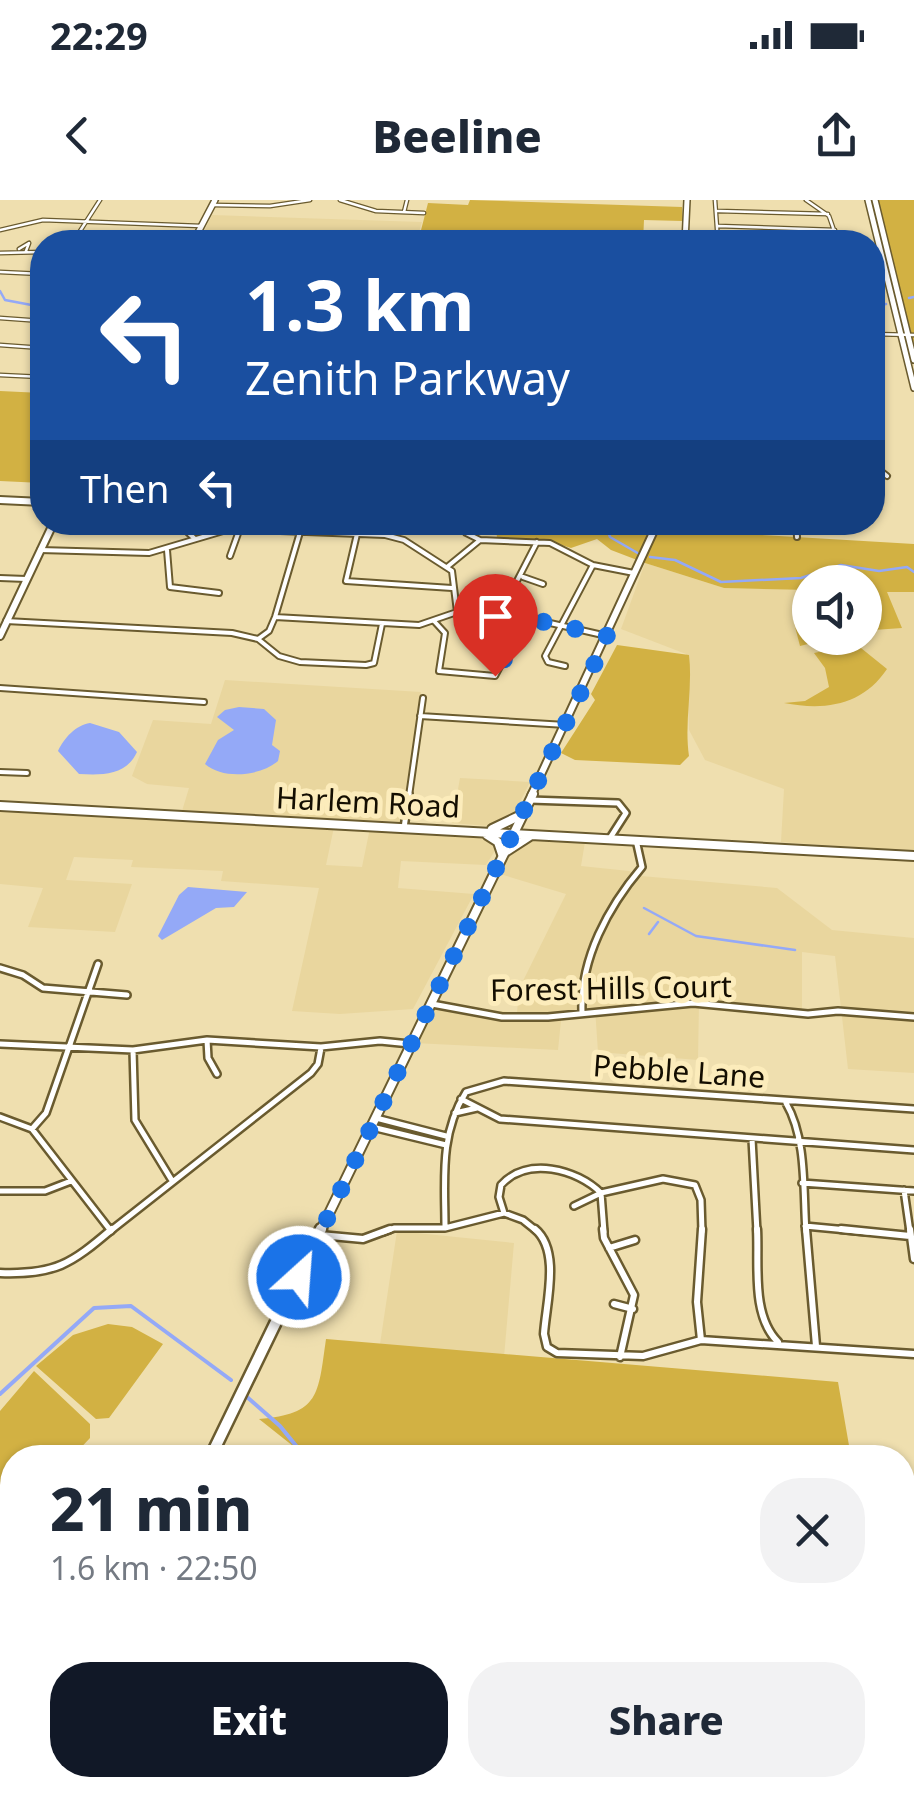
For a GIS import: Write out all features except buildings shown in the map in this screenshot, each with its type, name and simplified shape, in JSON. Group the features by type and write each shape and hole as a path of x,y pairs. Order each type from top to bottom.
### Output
{"main road":[{"path":"686,230 687,200"},
{"path":"871,200 879,230"},
{"path":"200,230 214,202"},
{"path":"885,251 914,360"},
{"path":"908,335 914,388"},
{"path":"0,500 30,501"},
{"path":"0,636 48,535"},
{"path":"216,1445 566,725 652,535"},
{"name":"Harlem Road","path":"0,806 914,856"},
{"path":"478,832 520,816"},
{"path":"478,832 495,838 502,854"},
{"path":"502,854 534,834"}],"street":[{"path":"81,230 100,200"},
{"path":"238,206 242,200"},
{"path":"214,202 238,206 310,200"},
{"path":"340,200 376,211 424,213"},
{"path":"404,212 407,200"},
{"path":"715,200 718,230"},
{"path":"718,226 835,230 835,221 808,200"},
{"path":"718,211 828,214"},
{"path":"0,230 44,220 202,226"},
{"path":"0,253 30,251"},
{"path":"0,272 30,273"},
{"path":"0,318 30,320"},
{"path":"0,346 30,347"},
{"path":"0,375 30,376"},
{"path":"191,535 194,538"},
{"path":"40,550 125,554 168,550 208,535"},
{"path":"230,556 238,535"},
{"path":"258,638 269,631 275,617 299,535"},
{"path":"357,535 346,581 452,588"},
{"path":"368,535 400,538 448,567 452,571 457,612"},
{"path":"471,535 480,540 558,545 593,565 636,574"},
{"path":"448,567 480,540"},
{"path":"502,612 537,542"},
{"path":"168,550 170,587 219,593"},
{"path":"566,666 545,660 593,565"},
{"path":"522,577 542,584"},
{"path":"0,578 26,579"},
{"path":"275,617 419,625 457,612 502,612 608,636"},
{"path":"434,621 446,633 439,671 495,676 526,618"},
{"path":"3,623 232,633 258,638 279,656 300,662 374,663 382,624"},
{"path":"0,688 204,702"},
{"path":"404,828 423,698"},
{"path":"420,716 566,725"},
{"path":"0,772 26,773"},
{"path":"529,800 618,803 626,813 610,838"},
{"path":"582,1012 581,981 615,900 642,867 636,840"},
{"path":"32,1128 46,1113 98,964"},
{"path":"0,968 24,975 42,988 126,995"},
{"name":"Forest Hills Court","path":"429,1004 502,1017 693,1003 808,1014 838,1011 914,1016"},
{"path":"0,1044 133,1050 207,1040 321,1048 380,1041 410,1044"},
{"path":"207,1040 208,1058 217,1074"},
{"path":"0,1272 32,1274 56,1270 237,1135 311,1074 321,1048"},
{"path":"133,1050 130,1108 134,1127 172,1180"},
{"name":"Pebble Lane","path":"461,1099 466,1092 504,1081 914,1109"},
{"path":"446,1228 441,1179 446,1136 461,1099 500,1119 914,1150"},
{"path":"786,1103 795,1118 799,1142 816,1346"},
{"path":"455,1113 477,1108"},
{"path":"0,1117 32,1128 110,1232"},
{"path":"373,1122 446,1136"},
{"path":"373,1122 446,1145"},
{"path":"752,1139 761,1312 766,1330 780,1344"},
{"path":"504,1213 497,1198 500,1185 523,1170 570,1172 586,1179 601,1193 604,1238 634,1295 620,1358"},
{"path":"574,1206 601,1193 664,1179 694,1184 701,1206 694,1311 701,1340"},
{"path":"0,1190 40,1194 70,1181"},
{"path":"802,1183 914,1191"},
{"path":"904,1190 914,1259"},
{"path":"320,1235 364,1239 405,1226 446,1228 504,1213 536,1228 545,1238 550,1254 544,1334 548,1347 557,1353 643,1356 701,1340 914,1354"},
{"path":"805,1226 910,1236"},
{"path":"609,1248 635,1240"},
{"path":"614,1304 633,1309"}],"shaded area":[{"path":"470,200 682,207 683,221 644,220 644,230 421,230 428,203 468,205"},
{"path":"877,200 914,200 914,344 885,230"},
{"path":"212,215 422,222 420,230 205,230"},
{"path":"0,391 30,392 30,482 0,481"},
{"path":"497,535 762,535 914,544 914,592 887,592 902,628 882,629 882,565 792,565 792,590 724,588 611,550 597,539 571,548 546,540 497,539"},
{"path":"645,563 724,588 792,590 792,655 882,655 882,591 914,592 914,851 781,842 784,789 705,760 689,730 686,654 621,629"},
{"path":"617,645 689,655 689,756 680,765 575,760 561,753 595,700 591,694"},
{"path":"815,655 870,655 887,669 867,691 842,703 784,703 805,701 829,687 825,668"},
{"path":"225,680 421,692 401,822 182,811 189,788 147,784 132,776 153,720 211,724"},
{"path":"460,778 530,782 514,814 488,826 452,823"},
{"path":"0,809 334,827 326,865 362,867 370,828 470,836 491,841 496,849 486,865 401,861 398,888 474,894 413,1009 340,1014 292,1011 319,888 221,881 223,871 131,867 133,860 74,857 66,880 132,884 115,932 28,927 43,888 0,884"},
{"path":"534,839 585,842 581,866 641,876 777,888 832,930 914,938 914,1073 848,1069 835,956 802,952 802,1011 699,1002 698,1060 598,1052 595,1008 562,1011 558,1050 414,1043 435,1003 517,1013 519,989 566,894 500,874 511,852"},
{"path":"397,1231 514,1243 504,1357 380,1344"},
{"path":"108,1324 132,1327 163,1344 109,1418 96,1419 36,1366 73,1335"},
{"path":"326,1339 838,1382 849,1445 292,1445 259,1419 305,1406 321,1374"},
{"path":"34,1371 90,1424 90,1438 83,1445 0,1445 0,1411"}],"water":[{"path":"264,709 276,720 272,745 280,751 278,761 271,766 252,773 232,774 205,764 218,740 234,730 217,717 225,710"},
{"path":"90,723 119,732 137,752 127,766 105,774 79,774 58,751 71,733"},
{"path":"188,887 247,892 234,907 216,908 162,940 158,936 179,895"}],"waterway":[{"path":"0,291 5,300 30,305"},
{"path":"909,298 914,297"},
{"path":"609,535 641,555"},
{"path":"650,557 675,560 721,582 801,578 841,565 879,571 907,567 914,572"},
{"path":"644,908 696,936 795,950"},
{"path":"649,934 658,922"},
{"path":"0,1394 94,1308 131,1306 231,1380"},
{"path":"247,1397 295,1445"}],"route":[{"path":"299,1277 608,636 526,618 495,676"}]}
